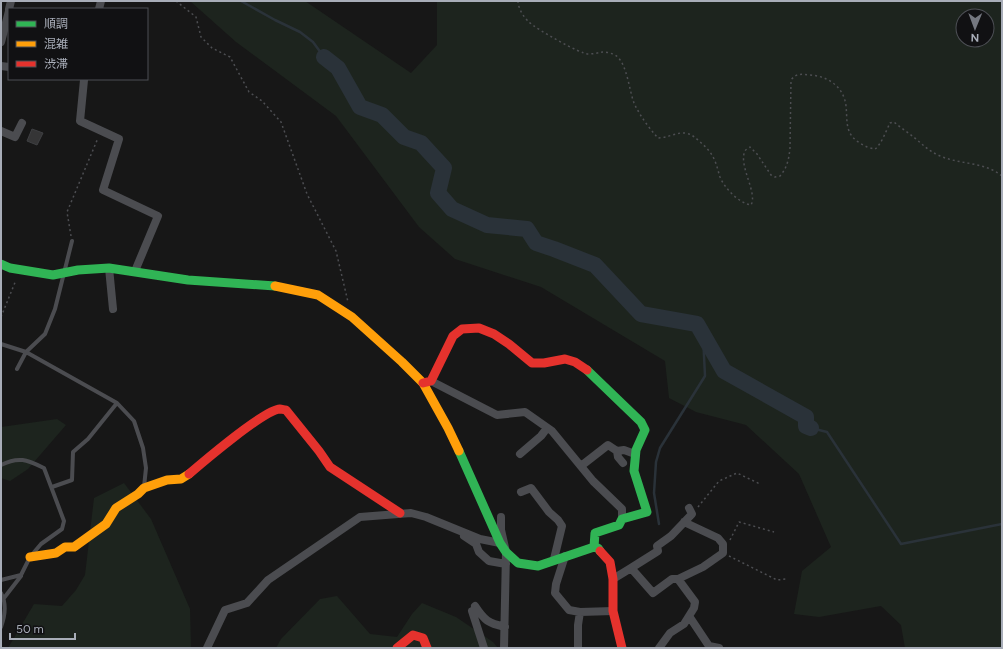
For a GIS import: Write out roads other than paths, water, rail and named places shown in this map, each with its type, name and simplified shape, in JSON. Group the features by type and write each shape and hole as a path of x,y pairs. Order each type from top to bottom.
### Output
{"street":[{"path":"1,42 8,14"},
{"path":"82,80 80,121 119,139 103,190 158,216 135,271"},
{"path":"1,131 14,136 22,124"},
{"path":"1,264 10,268 53,275 78,270 109,268 188,280 282,287 318,295 352,317 402,362 427,382 497,415 525,412 552,431 593,481 622,508 622,519 619,525 595,534 594,547"},
{"path":"109,268 112,309"},
{"path":"427,382 445,355 453,336 462,329 479,328 494,334 532,363 544,363 565,359 575,362 586,369 641,422 645,430 636,450 634,471 647,512 622,519"},
{"path":"427,382 500,543 506,552 518,563 538,566 554,559 594,547 598,548 610,562 613,579 613,611 622,648"},
{"path":"30,557 56,553 65,548 74,547 106,524 116,508 138,494 144,488 167,480 186,477 238,435 279,409 286,410 320,451 330,467 400,514"},
{"path":"520,454 541,436 547,428"},
{"path":"581,466 608,446 617,451 624,450 635,454"},
{"path":"617,451 618,457 623,463"},
{"path":"521,492 531,488 549,512 562,526 554,559"},
{"path":"613,579 658,551 658,546 671,536 684,522 690,511"},
{"path":"207,648 226,610 246,603 268,580 360,517 411,513 426,517 454,530 480,539 500,543"},
{"path":"502,516 501,530 506,552 504,648"},
{"path":"632,568 653,593 672,579 678,579 703,566 723,551 723,544 718,538 684,522"},
{"path":"454,530 476,544 479,552 489,560 506,564"},
{"path":"565,556 556,584 555,593 569,610 580,612 613,611"},
{"path":"659,648 670,632 684,624 694,608 694,602 678,579"},
{"path":"484,648 473,609 490,624 505,627"},
{"path":"578,648 578,625 580,612"},
{"path":"689,616 709,646 719,648"},
{"path":"397,648 413,635 423,638 427,648"}],"lane":[{"path":"17,369 26,352 45,334 56,310 72,241"},
{"path":"1,344 26,352 117,402 134,421 144,455 146,468 144,488"},
{"path":"52,487 72,480 74,452 88,439 117,402"},
{"path":"1,465 10,460 25,459 44,468 64,521 62,529 41,544 30,557 21,575 4,598"},
{"path":"1,580 21,575"},
{"path":"1,593 4,598 5,615 1,627"}],"waterway":[{"path":"241,1 300,32 313,42 324,57"},
{"path":"324,57 338,68 360,107 382,115 404,137 421,143 444,168 438,193 452,209 487,225 527,229 536,243 595,265 641,314 697,324 724,371 806,417 806,426 811,428"},
{"path":"659,524 654,493 656,462 660,448 705,376 703,335"},
{"path":"811,428 827,432 901,544 1002,524"}]}
